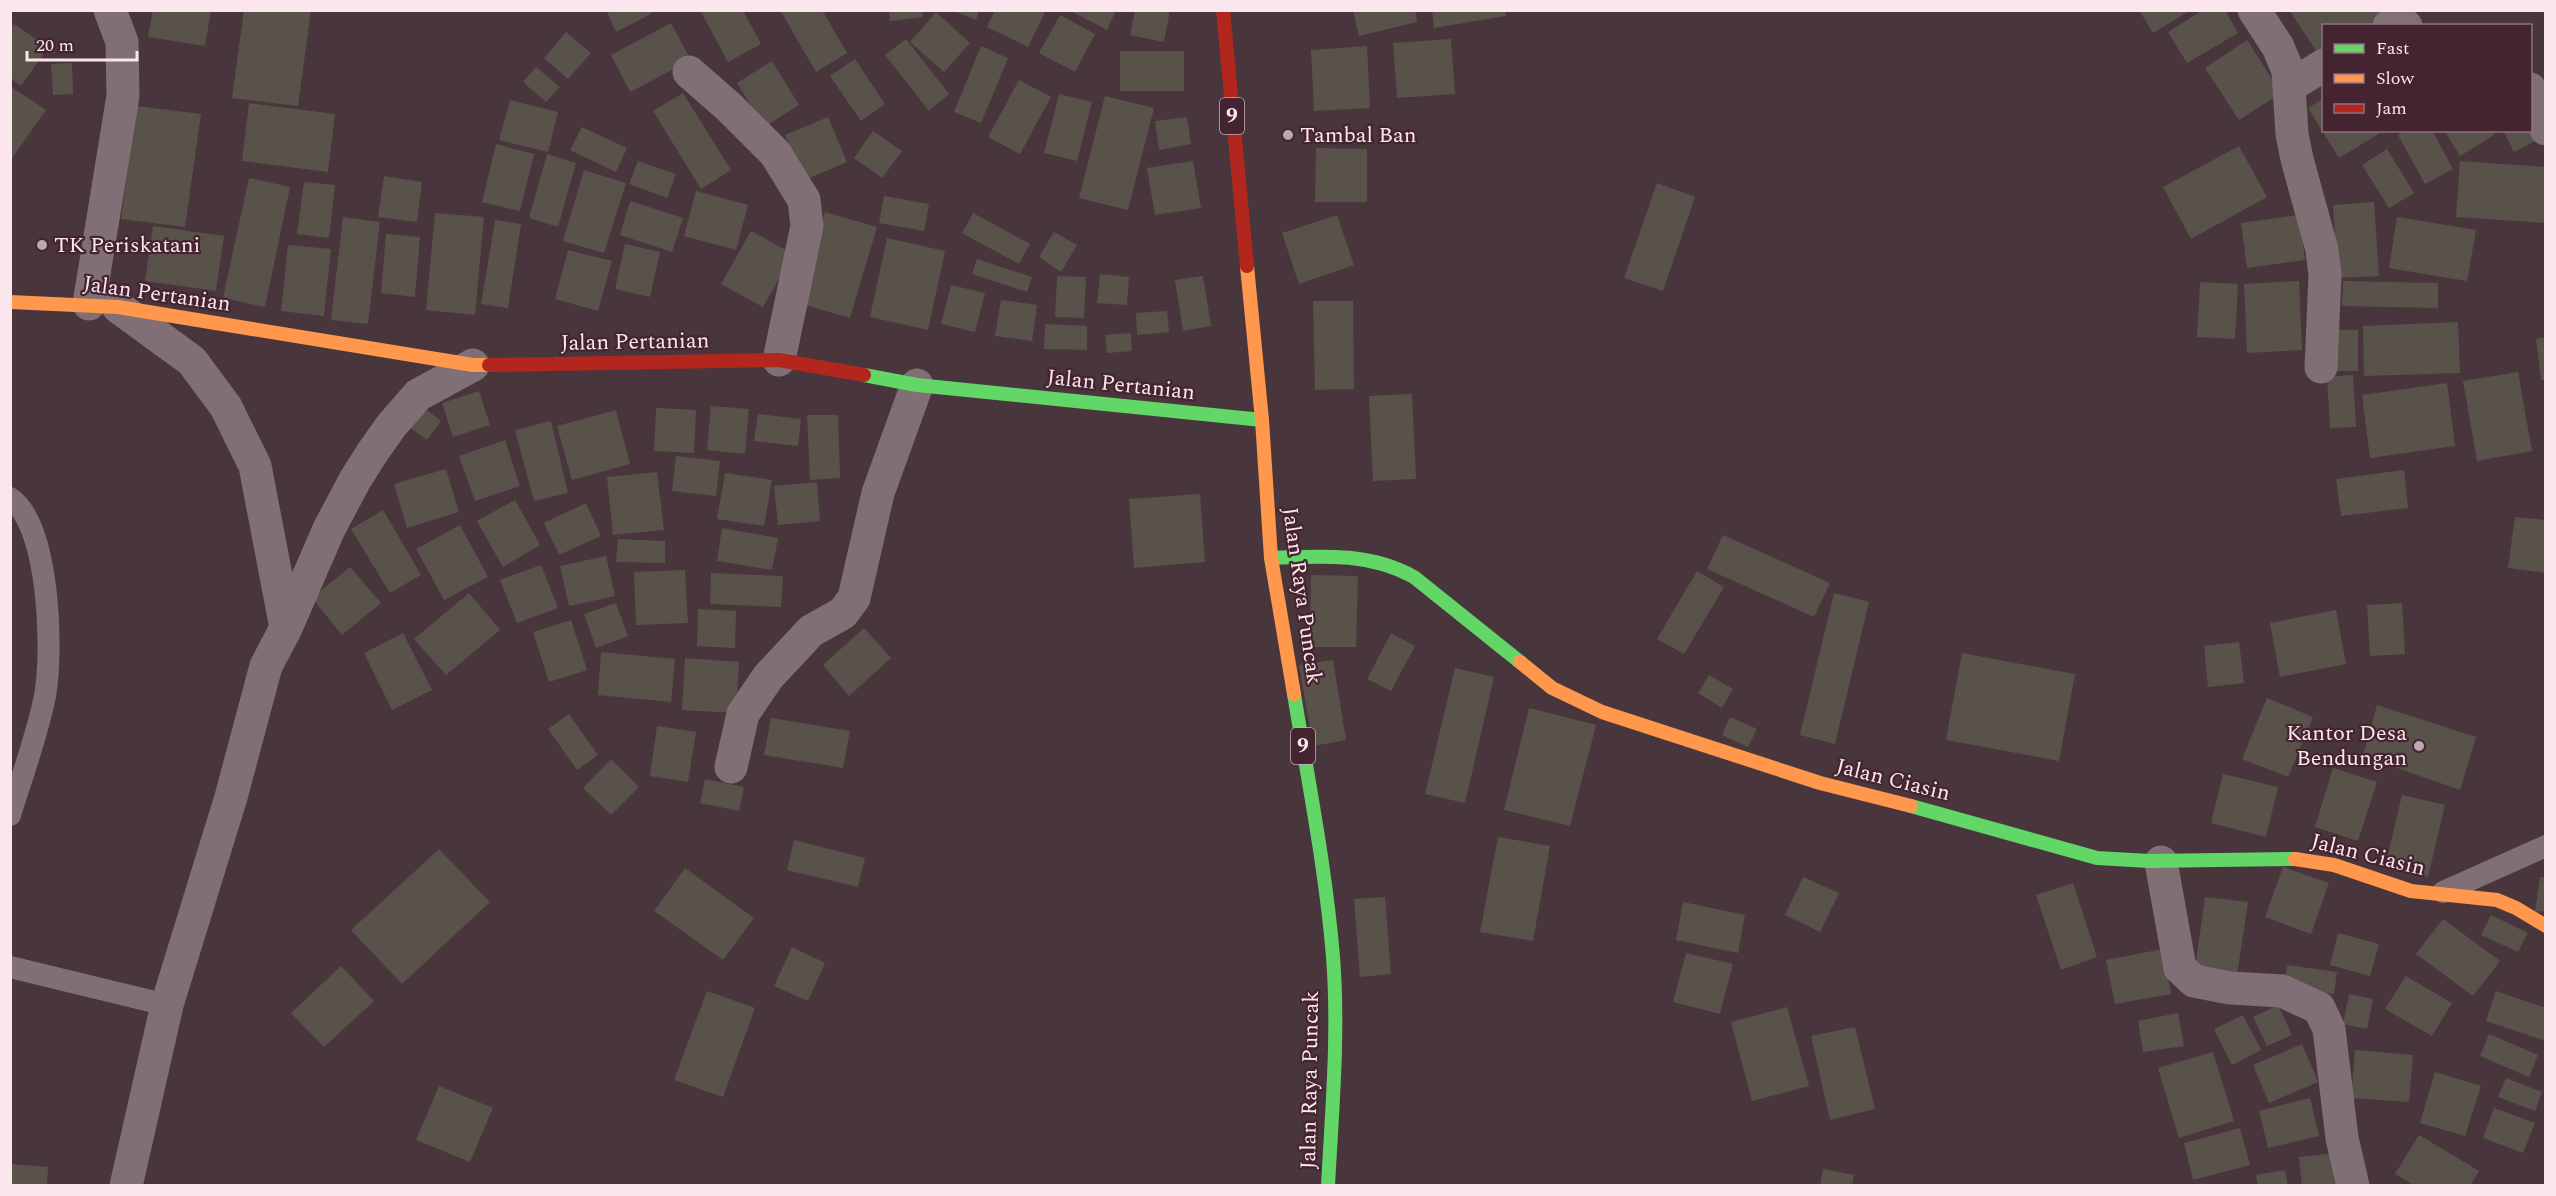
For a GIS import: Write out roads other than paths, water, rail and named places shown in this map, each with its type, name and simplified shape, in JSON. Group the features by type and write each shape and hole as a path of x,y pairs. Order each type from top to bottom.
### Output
{"main road":[{"name":"Jalan Raya Puncak","path":"1223,10 1241,221 1262,420 1271,558 1316,829 1333,957 1335,1052 1328,1185"},
{"name":"Jalan Pertanian","path":"10,302 104,306 473,365 779,360 917,385 1262,420"},
{"name":"Jalan Ciasin","path":"1271,558 1367,558 1396,566 1414,577 1552,688 1602,712 1820,783 1936,812 2077,853 2125,861 2162,862 2236,857 2308,860 2337,865 2412,891 2441,892 2497,900 2512,905 2546,926"}],"street":[{"path":"110,10 122,42 123,96 104,306 192,361 226,407 255,466 286,628"},
{"path":"2254,10 2284,59 2290,86 2294,142 2322,250 2324,267 2321,367"},
{"path":"2290,86 2322,66"},
{"path":"689,72 730,108 775,153 804,200 807,226 779,360"},
{"path":"2532,94 2546,129"},
{"path":"126,1185 167,1005 231,797 266,666 286,628 329,529 355,480 391,426 418,395 473,365"},
{"path":"731,767 743,714 768,677 811,631 843,614 854,598 878,493 917,385"},
{"path":"2162,862 2180,968 2194,981 2230,988 2282,991 2319,1008 2329,1029 2342,1138 2353,1185"}],"lane":[{"path":"10,498 18,503 32,528 40,556 50,661 45,697 10,815"},
{"path":"2441,892 2546,846"},
{"path":"10,967 167,1005"}],"place":[{"name":"Tambal Ban","path":"1288,135"},
{"name":"TK Periskatani","path":"42,245"},
{"name":"Kantor Desa Bendungan","path":"2419,746"}]}
